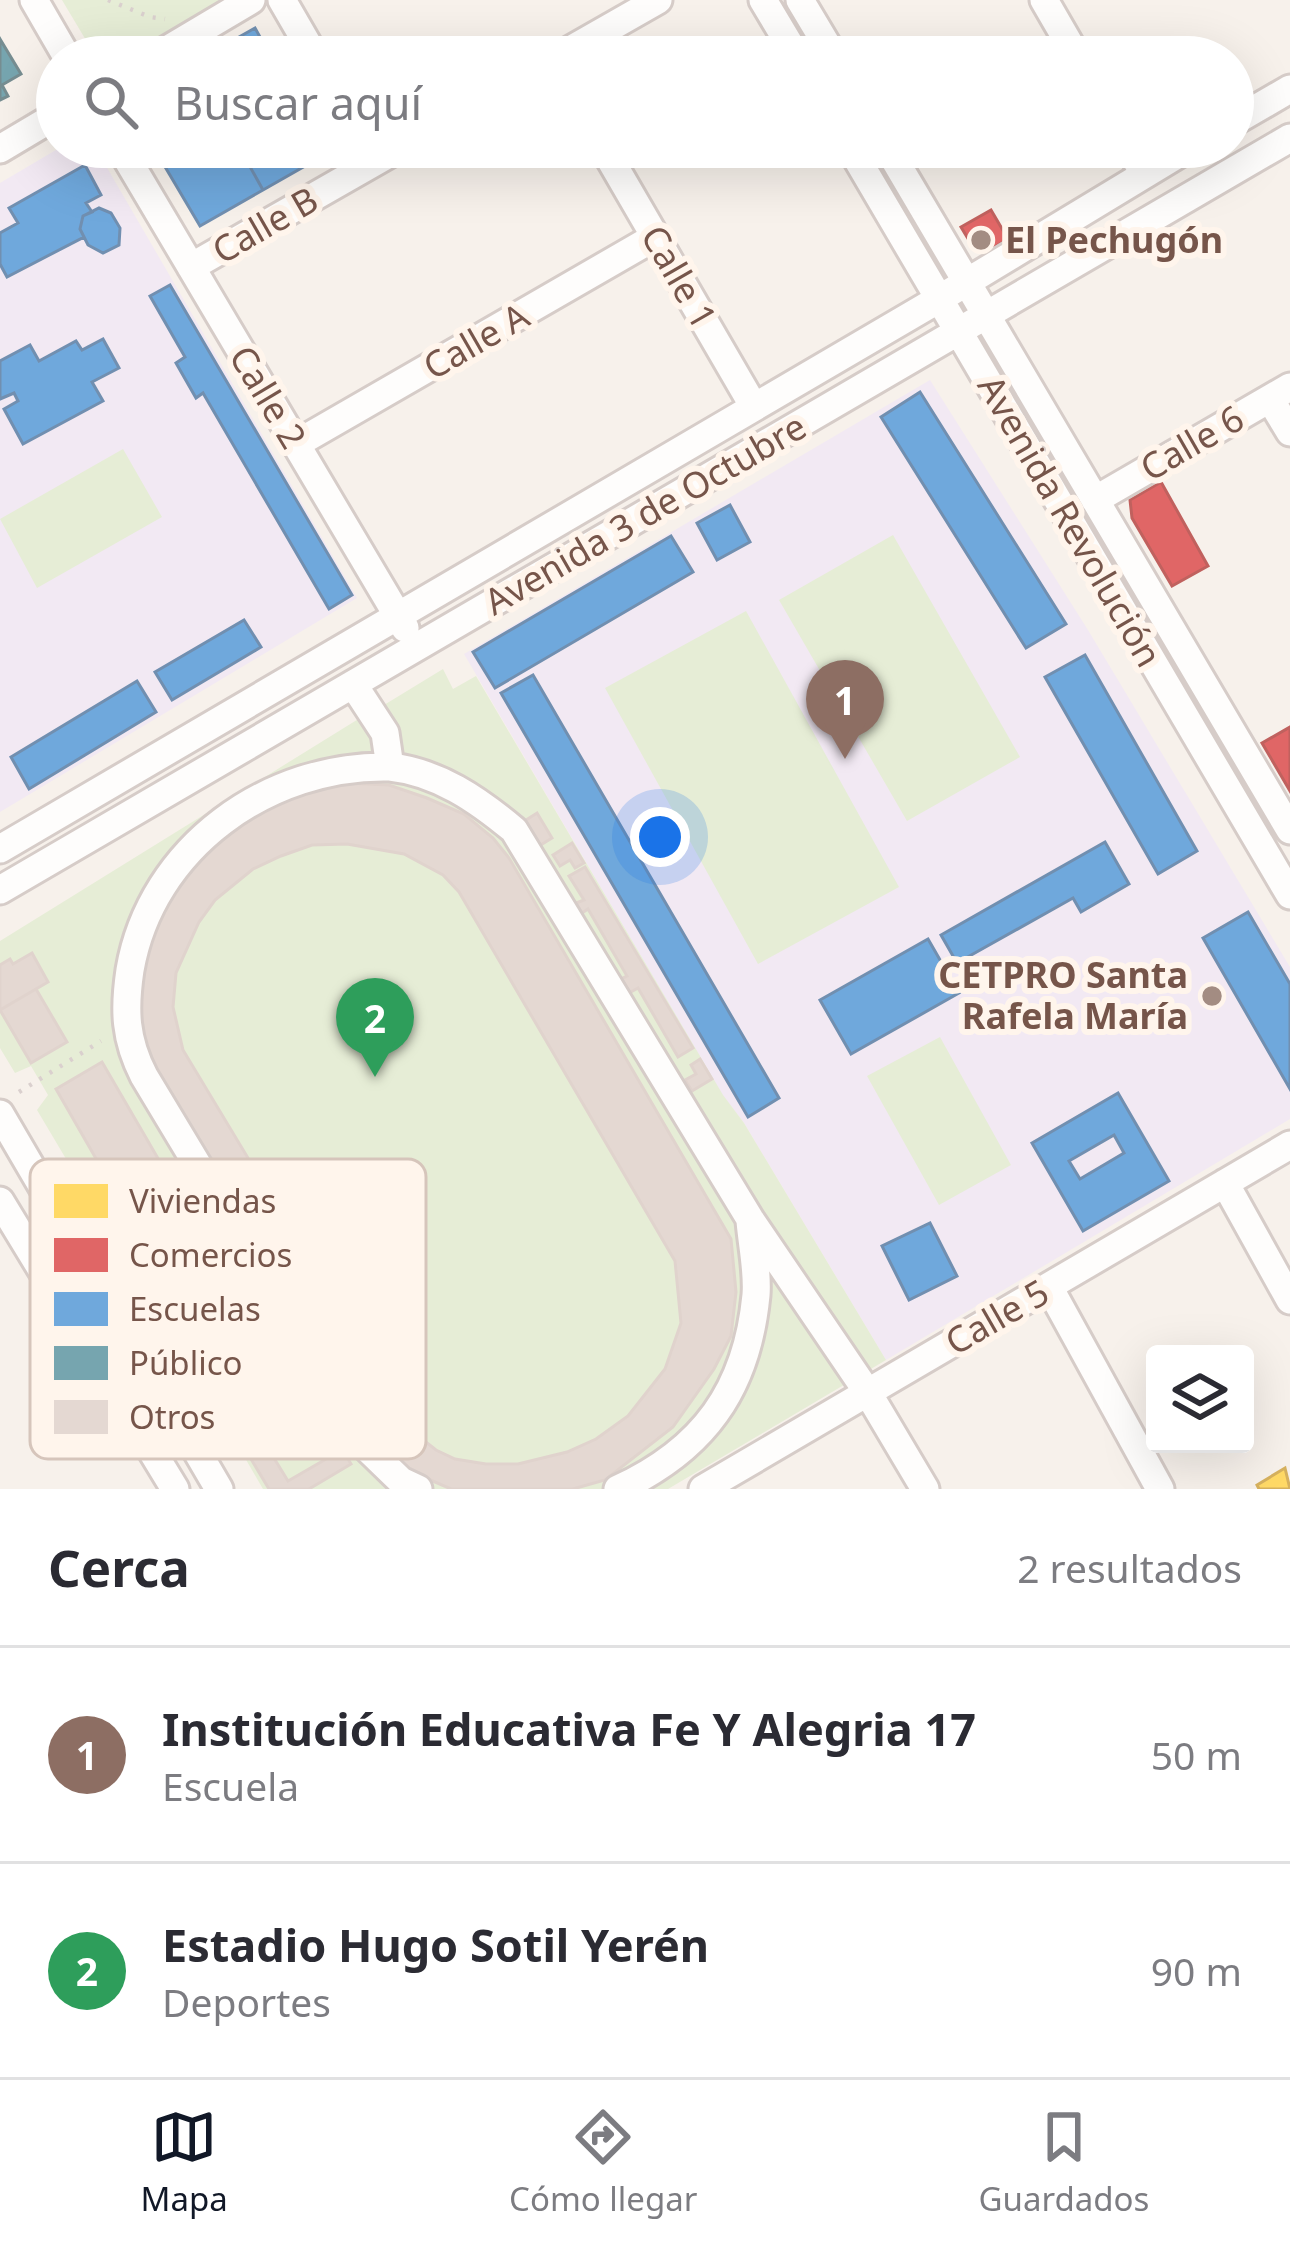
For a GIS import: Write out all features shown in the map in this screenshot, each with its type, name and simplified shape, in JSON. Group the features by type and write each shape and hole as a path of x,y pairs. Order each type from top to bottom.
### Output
{"street":[{"path":"34,0 55,36"},
{"path":"189,36 250,0"},
{"path":"282,0 303,36"},
{"path":"595,36 658,0"},
{"path":"763,0 784,36"},
{"path":"800,0 821,36"},
{"path":"1051,2 1067,36"},
{"path":"1254,110 1290,89"},
{"path":"0,149 36,128"},
{"name":"Avenida 3 de Octubre","path":"1254,159 1290,138"},
{"name":"Calle 2","path":"132,168 416,648"},
{"name":"Calle B","path":"191,267 355,168"},
{"name":"Calle 1","path":"615,168 656,237 743,413 753,452"},
{"name":"Avenida Revolución","path":"862,168 1290,895"},
{"name":"Avenida Revolución","path":"899,168 1290,830"},
{"path":"1141,168 1144,174"},
{"name":"Avenida 3 de Octubre","path":"0,849 1154,168"},
{"name":"Avenida 3 de Octubre","path":"0,890 1238,168"},
{"name":"Calle A","path":"296,444 656,237"},
{"path":"1280,393 1290,432"},
{"name":"Calle 6","path":"1095,500 1280,393"},
{"path":"353,684 386,734 390,767"},
{"path":"194,1159 134,1057 126,1024 136,938 153,897 173,866 202,837 248,805 302,779 354,766 408,769 477,800 514,830 750,1219 868,1393 926,1489"},
{"path":"0,1114 30,1165"},
{"name":"Calle 5","path":"703,1489 1290,1145"},
{"path":"1225,1183 1290,1300"},
{"path":"0,1201 30,1250"},
{"path":"618,1489 679,1455 702,1434 725,1398 750,1331 756,1291 750,1219"},
{"path":"1048,1287 1160,1489"},
{"path":"157,1459 175,1489"},
{"path":"201,1459 218,1489"},
{"path":"379,1459 418,1489"}],"path":[{"path":"108,0 150,17 178,19"},
{"path":"20,1091 126,1024"}],"shaded area":[{"path":"36,162 36,168 107,168 357,598 0,812 0,183"},
{"path":"930,380 1088,630 1290,967 1290,1119 886,1360 744,1123 723,1096 464,654"}],"green space":[{"path":"62,0 228,0 167,36 83,36"},
{"path":"123,449 162,517 37,588 0,519"},
{"path":"893,535 1020,757 907,821 779,600"},
{"path":"746,611 899,887 758,964 605,688"},
{"path":"443,669 453,689 476,676 886,1360 668,1489 263,1489 246,1459 426,1459 426,1159 66,1159 37,1110 48,1095 31,1066 15,1073 0,1048 0,941 360,718 382,711 384,705"},
{"path":"940,1037 1011,1165 939,1205 867,1076"}],"building: Viviendas":[{"path":"1285,1468 1290,1489 1259,1489 1257,1485"}],"building: Comercios":[{"path":"991,210 1008,239 988,251 973,247 961,227"},
{"path":"1161,482 1208,566 1172,586 1132,518 1130,500"},
{"path":"1290,727 1290,791 1262,743"}],"building: Escuelas":[{"path":"80,168 87,168 101,195 86,203 92,212 83,216 80,229 84,237 7,277 0,264 0,233 18,223 9,208"},
{"path":"166,168 251,168 263,190 200,226"},
{"path":"251,168 302,168 263,190"},
{"path":"99,208 111,213 120,228 119,245 103,253 88,245 80,229 83,216"},
{"path":"170,285 352,595 329,609 203,393 196,398 176,363 185,357 150,296"},
{"path":"103,339 119,368 92,382 103,401 23,444 4,409 18,401 14,393 0,399 0,361 30,345 39,361 76,341 82,350"},
{"path":"920,392 1066,624 1026,648 881,417"},
{"path":"730,505 750,542 717,560 697,523"},
{"path":"671,536 693,572 495,688 473,652"},
{"path":"244,620 261,647 172,700 155,672"},
{"path":"1085,655 1197,851 1158,874 1045,677"},
{"path":"533,675 779,1098 748,1117 501,693"},
{"path":"137,681 156,712 29,789 11,757"},
{"path":"1105,842 1129,884 1081,912 1073,898 957,963 941,935"},
{"path":"1248,912 1290,984 1290,1089 1203,938"},
{"path":"928,939 959,993 851,1054 820,1000"},
{"path":"1118,1093 1169,1181 1083,1231 1032,1143","holes":["1114,1135 1124,1153 1080,1179 1069,1161"]},
{"path":"930,1223 957,1276 909,1300 882,1246"}],"building: Público":[{"path":"0,39 21,74 2,85 8,96 0,100"}],"building: Otros":[{"path":"345,783 389,785 464,814 493,838 731,1239 736,1292 731,1336 714,1369 673,1427 605,1480 573,1489 451,1489 405,1469 397,1459 426,1459 426,1442 455,1459 518,1464 596,1439 628,1416 665,1369 681,1323 675,1261 459,892 443,875 404,854 347,844 312,845 253,869 215,900 199,922 176,973 173,1007 183,1050 249,1159 211,1159 154,1065 144,1041 138,987 156,912 208,845 268,807 309,790"},
{"path":"537,813 552,838 539,846 523,822"},
{"path":"572,843 584,863 575,868 570,860 560,866 553,855"},
{"path":"585,867 693,1048 678,1057 638,988 629,993 621,979 627,976 588,909 582,913 576,903 584,900 569,876"},
{"path":"32,953 48,982 0,1010 0,965 10,959 13,964"},
{"path":"36,989 67,1042 31,1063 0,1010"},
{"path":"700,1059 712,1079 692,1091 685,1080 696,1074 691,1065"},
{"path":"102,1062 158,1159 96,1159 56,1089"},
{"path":"251,1459 274,1459 288,1481 326,1459 348,1459 351,1464 309,1489 269,1489"}],"place":[{"name":"El Pechugón","path":"981,240"},
{"name":"Institución Educativa Fe Y Alegria 17","path":"845,759"},
{"name":"CETPRO Santa Rafela María","path":"1212,996"},
{"name":"Estadio Hugo Sotil Yerén","path":"375,1077"}]}
